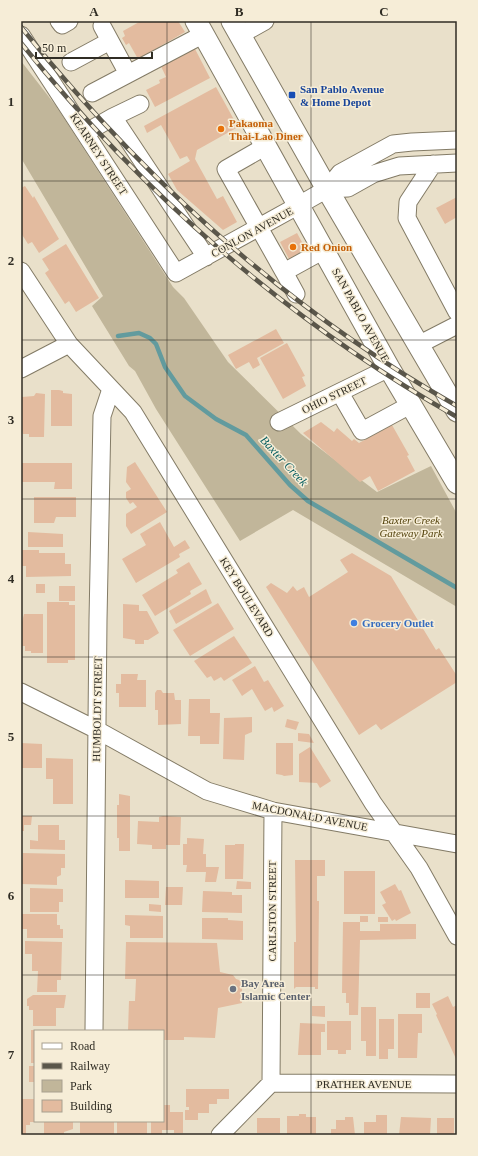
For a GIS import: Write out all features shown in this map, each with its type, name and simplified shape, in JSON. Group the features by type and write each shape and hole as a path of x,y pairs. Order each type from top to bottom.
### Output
{"main road":[{"name":"SAN PABLO AVENUE","path":"200,28 389,368 412,404 457,483"},
{"path":"236,28 326,189 457,411"}],"street":[{"path":"59,21 62,25 69,21"},
{"path":"236,28 265,21"},
{"path":"102,26 128,74"},
{"path":"92,93 128,74 200,28"},
{"name":"KEARNEY STREET","path":"21,35 176,273"},
{"path":"71,62 110,41"},
{"path":"85,133 140,104"},
{"path":"113,118 206,257"},
{"path":"326,189 340,172 393,144 457,140"},
{"path":"266,146 226,169 296,294"},
{"path":"326,189 348,188 373,174 399,166 457,163"},
{"path":"432,164 408,202 408,218 457,312"},
{"name":"CONLON AVENUE","path":"176,273 299,206 326,189"},
{"path":"284,272 324,250"},
{"name":"KEY BOULEVARD","path":"21,271 69,344 133,412 373,803 419,868 457,936"},
{"path":"418,346 457,326"},
{"path":"21,369 69,344"},
{"name":"OHIO STREET","path":"279,422 389,368"},
{"name":"HUMBOLDT STREET","path":"94,1030 102,416 111,389"},
{"path":"340,393 362,431 412,404"},
{"name":"MACDONALD AVENUE","path":"21,692 97,730 208,791 273,811 457,844"},
{"name":"CARLSTON STREET","path":"271,1083 273,811"},
{"path":"220,1135 271,1083"},
{"name":"PRATHER AVENUE","path":"271,1083 457,1084"}],"green space":[{"name":"Baxter Creek Gateway Park","path":"21,61 56,106 173,287 184,298 228,362 301,434 377,492 431,466 457,514 457,607 293,510 240,541 156,409 135,371 129,366 92,306 103,296 21,158"}],"building":[{"path":"141,21 178,21 185,32 138,59 129,43 126,45 122,38 125,36 123,31"},
{"path":"194,47 210,78 155,107 146,90 160,83 159,80 166,77 160,64"},
{"path":"216,87 238,127 197,150 195,159 217,199 223,196 237,222 223,230 177,190 168,174 190,161 187,156 180,159 161,125 147,133 144,126"},
{"path":"25,186 33,198 34,196 59,239 39,253 32,242 28,244 21,233 21,188"},
{"path":"457,197 457,217 445,224 436,208"},
{"path":"297,233 308,253 303,256 301,252 289,259 280,242"},
{"path":"66,244 99,298 76,312 69,301 65,304 45,273 49,270 42,259"},
{"path":"276,329 284,343 257,358 260,365 253,369 249,362 236,369 228,355"},
{"path":"287,343 305,376 302,377 306,386 283,399 260,358"},
{"path":"51,390 59,390 63,391 63,393 72,394 72,426 51,426"},
{"path":"36,393 45,394 44,437 29,437 29,434 23,434 21,424 22,397 34,396"},
{"path":"321,422 334,432 337,428 352,441 354,439 359,443 392,425 409,455 407,456 415,471 378,491 370,476 360,482 303,433"},
{"path":"135,462 167,512 131,534 126,526 126,514 137,507 133,502 130,504 126,498 126,492 131,489 126,482 127,467"},
{"path":"21,463 72,463 72,489 54,489 55,482 21,482"},
{"path":"34,497 76,497 76,517 56,517 54,523 34,523"},
{"path":"160,522 174,547 185,540 190,548 179,554 180,557 136,583 122,559 146,545 140,534"},
{"path":"28,532 63,534 63,547 28,547"},
{"path":"21,550 39,550 39,553 65,553 65,564 71,564 71,576 26,577 26,566 21,566"},
{"name":"Grocery Outlet","path":"352,553 391,576 436,650 439,648 457,676 457,682 381,730 376,724 359,735 266,587 271,583 287,593 293,586 297,591 304,587 309,597 348,572 340,560"},
{"path":"189,562 202,584 190,591 191,594 155,616 142,595 178,573 176,570"},
{"path":"36,584 45,584 45,593 36,593"},
{"path":"59,586 75,586 75,601 59,601"},
{"path":"206,589 212,603 176,624 169,611"},
{"path":"47,602 69,602 69,605 75,605 75,660 68,660 68,663 47,663"},
{"path":"218,603 234,629 190,656 173,630"},
{"path":"123,604 139,605 139,611 147,611 159,633 148,640 144,640 144,644 135,644 135,640 123,638"},
{"path":"24,614 43,614 43,653 31,653 31,651 25,651 25,646 21,646 21,626"},
{"path":"234,636 252,663 224,681 221,677 214,681 211,676 207,678 194,661"},
{"path":"255,666 264,682 268,680 284,706 274,712 272,707 265,711 252,689 242,696 232,680"},
{"path":"121,674 138,674 137,680 146,680 146,707 119,707 119,693 116,693 116,684 121,684"},
{"path":"157,690 161,690 163,693 174,693 175,700 181,700 181,724 158,725 158,710 155,710 155,693"},
{"path":"189,699 210,699 210,713 220,713 219,744 200,744 200,736 188,736"},
{"path":"252,717 252,732 245,735 244,760 223,759 224,718"},
{"path":"287,719 299,722 296,730 285,727"},
{"path":"298,733 309,734 314,743 298,741"},
{"path":"21,743 42,744 42,768 21,768"},
{"path":"276,743 293,743 293,775 284,776 276,774"},
{"path":"310,747 331,781 320,788 317,783 299,782 299,754"},
{"path":"46,758 73,759 73,804 53,804 53,779 46,779"},
{"path":"119,794 130,796 130,851 119,851 119,838 117,838 117,805 119,805"},
{"path":"21,816 32,816 31,825 24,825 24,831 21,831"},
{"path":"159,817 181,817 180,845 166,845 166,849 152,849 152,845 137,844 138,821 159,822"},
{"path":"38,825 59,825 59,840 65,840 65,850 30,849 30,840 38,841"},
{"path":"187,838 204,839 203,854 206,854 206,867 219,867 216,882 205,882 206,872 186,872 187,865 183,865 183,844 187,844"},
{"path":"244,844 243,879 225,879 225,845"},
{"path":"23,853 65,854 65,868 61,868 61,875 57,877 57,885 21,884"},
{"path":"295,860 325,860 325,876 317,876 317,901 319,901 318,989 315,989 315,987 296,987 294,989 294,942 296,942"},
{"path":"344,871 375,871 375,914 344,914"},
{"path":"125,880 159,881 159,898 125,898"},
{"path":"237,881 251,882 251,889 236,889"},
{"path":"395,884 399,891 401,890 411,913 396,921 395,919 392,921 382,905 386,903 380,892"},
{"path":"166,887 183,887 182,905 165,905"},
{"path":"30,888 63,889 63,902 59,902 59,912 30,912"},
{"path":"203,891 232,892 232,895 242,895 242,913 202,912"},
{"path":"149,904 161,905 161,912 149,911"},
{"path":"21,914 57,914 57,925 60,925 60,929 63,929 63,938 27,938 27,929 21,929"},
{"path":"125,915 163,916 163,938 130,938 130,926 125,925"},
{"path":"360,916 368,916 368,922 360,922"},
{"path":"378,917 388,917 388,922 378,922"},
{"path":"202,918 228,918 228,920 243,921 243,940 202,939"},
{"path":"343,922 360,922 360,931 380,931 380,924 416,924 416,939 360,940 358,1015 349,1015 349,1003 346,1003 346,993 342,993"},
{"path":"25,941 62,942 61,980 57,980 57,992 37,992 38,971 32,971 32,954 25,954"},
{"path":"126,942 217,943 220,972 233,975 236,979 242,981 242,1003 218,1008 215,1038 184,1037 184,1040 164,1040 164,1030 128,1030 129,1001 135,1001 136,979 125,979"},
{"path":"416,993 430,993 430,1008 416,1008"},
{"path":"33,995 66,995 64,1008 56,1008 56,1026 33,1026 33,1010 29,1010 29,1006 27,1006 27,999"},
{"path":"448,996 453,1007 457,1005 457,1061 432,1004"},
{"path":"312,1006 325,1006 325,1017 312,1016"},
{"path":"361,1007 376,1007 376,1056 366,1056 366,1041 361,1041"},
{"path":"398,1014 422,1014 422,1033 418,1033 417,1058 398,1058"},
{"path":"379,1019 394,1019 394,1049 388,1049 388,1059 379,1059"},
{"path":"327,1021 351,1021 351,1050 346,1050 346,1054 338,1054 338,1050 327,1050"},
{"path":"300,1023 325,1024 325,1032 321,1032 321,1055 298,1055"},
{"path":"31,1030 34,1030 34,1063 31,1063"},
{"path":"29,1066 34,1066 34,1082 29,1082"},
{"path":"186,1089 229,1089 229,1099 217,1099 217,1104 209,1104 209,1113 198,1113 198,1120 185,1120 185,1110 189,1110 189,1107 186,1107"},
{"path":"21,1099 34,1099 34,1122 30,1122 30,1125 26,1125 26,1135 21,1135"},
{"path":"164,1105 170,1105 170,1112 183,1112 183,1133 174,1133 174,1130 162,1130 162,1135 151,1135 151,1122 164,1122"},
{"path":"299,1114 306,1114 306,1117 316,1117 316,1135 287,1135 287,1116 299,1116"},
{"path":"376,1115 387,1115 387,1135 364,1135 364,1122 376,1122"},
{"path":"345,1117 353,1117 355,1135 331,1135 331,1129 336,1129 336,1120 345,1120"},
{"path":"401,1117 431,1118 430,1135 399,1135"},
{"path":"257,1118 280,1118 280,1133 257,1133"},
{"path":"437,1118 454,1118 454,1135 437,1135"},
{"path":"44,1122 73,1122 73,1129 64,1132 64,1135 44,1135"},
{"path":"80,1122 114,1122 114,1135 80,1135"},
{"path":"117,1122 147,1122 147,1135 117,1135"}],"waterway":[{"name":"Baxter Creek","path":"118,336 139,333 150,338 156,344 165,367 185,396 216,419 246,435 290,485 308,501 457,588"}],"railway":[{"path":"21,27 68,83 116,136 168,188 221,237 277,284 335,328 395,368 457,406"},
{"path":"21,43 68,98 117,151 168,202 221,251 335,340 395,380 457,417"}],"place":[{"name":"San Pablo Avenue & Home Depot","path":"292,95"},
{"name":"Pakaoma Thai-Lao Diner","path":"221,129"},
{"name":"Red Onion","path":"293,247"},
{"name":"Grocery Outlet","path":"354,623"},
{"name":"Bay Area Islamic Center","path":"233,989"}]}
